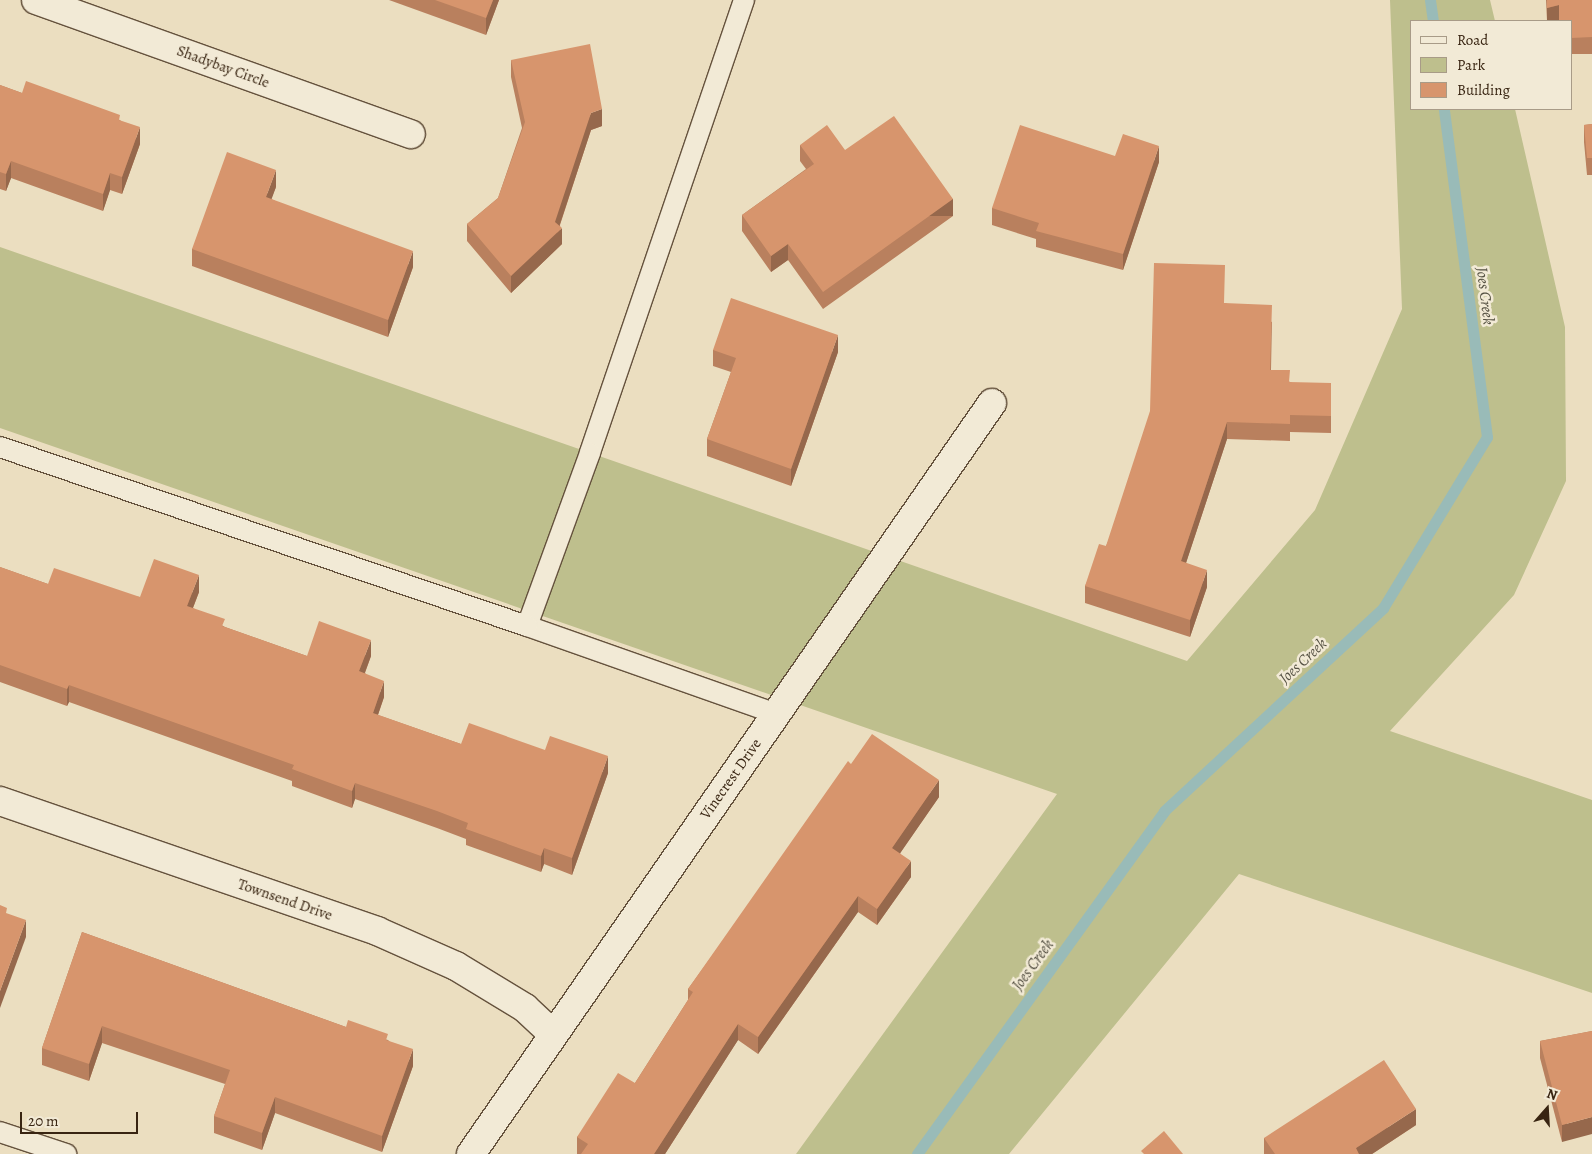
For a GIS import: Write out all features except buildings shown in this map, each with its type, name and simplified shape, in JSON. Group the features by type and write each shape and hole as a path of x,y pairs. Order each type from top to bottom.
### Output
{"street":[{"name":"Shadybay Circle","path":"36,0 411,134"},
{"name":"Vinecrest Drive","path":"470,1154 552,1033 992,403"},
{"name":"Townsend Drive","path":"0,801 377,931 456,966 525,1008 552,1033"}],"lane":[{"path":"527,626 590,453 744,0"},
{"path":"0,447 527,626 776,714"},
{"path":"0,1132 66,1154"}],"green space":[{"path":"1390,0 1490,0 1495,20 1410,20 1410,110 1515,110 1565,327 1566,481 1514,595 1390,731 1592,800 1592,993 1239,874 1009,1154 796,1154 1057,794 0,428 0,247 1187,661 1315,510 1402,309"}],"waterway":[{"name":"Joes Creek","path":"1430,0 1433,20"},
{"name":"Joes Creek","path":"917,1154 1164,811 1383,608 1487,437 1444,110"}]}
